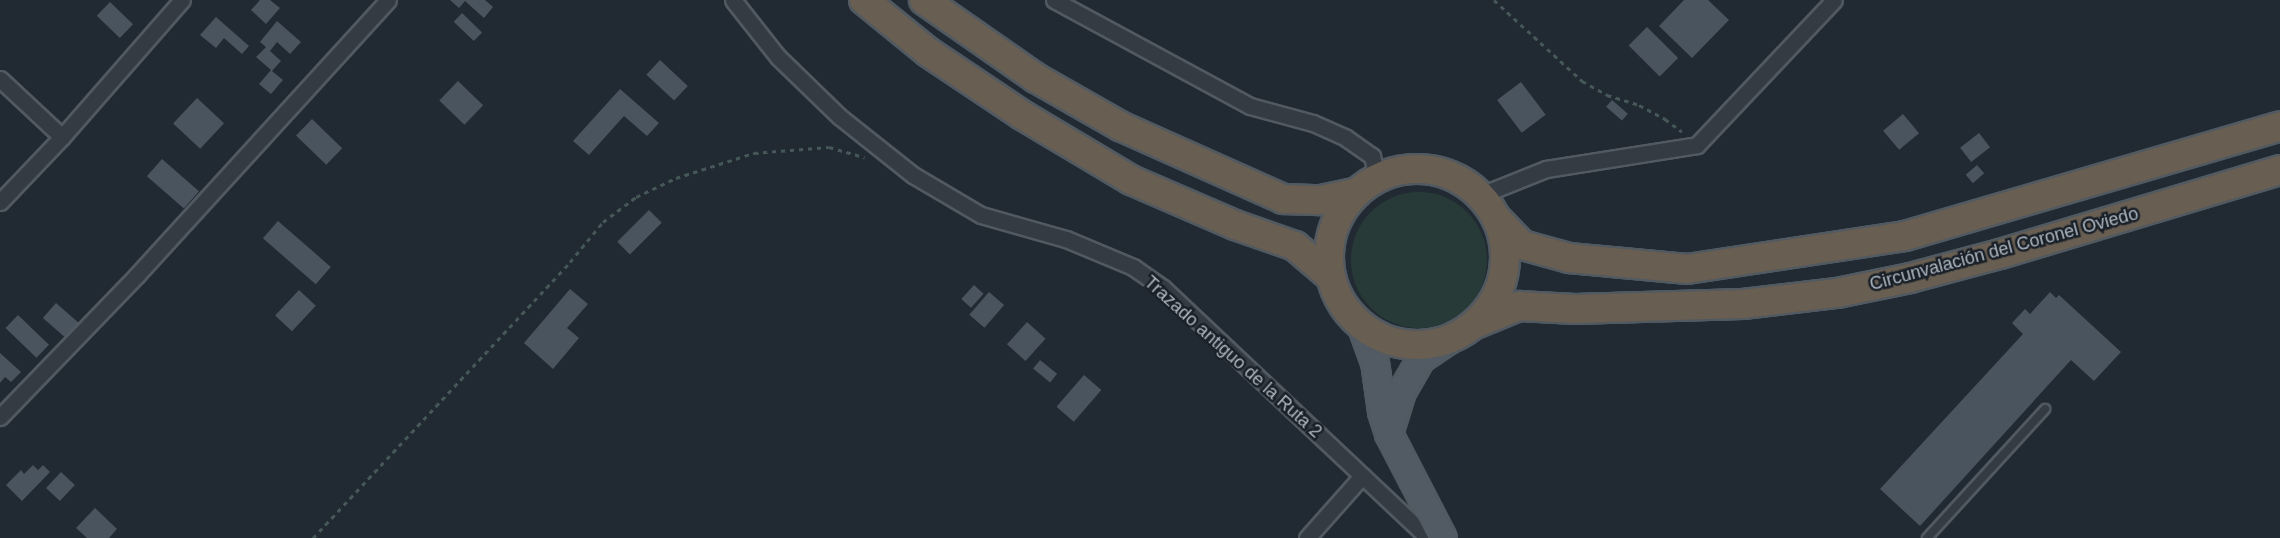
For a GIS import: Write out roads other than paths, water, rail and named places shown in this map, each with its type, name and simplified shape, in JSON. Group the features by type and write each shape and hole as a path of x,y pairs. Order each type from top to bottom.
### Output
{"highway":[{"path":"864,0 946,64 1022,115 1121,174 1235,225 1295,246 1330,276"},
{"path":"924,0 1036,78 1131,131 1283,199 1321,200 1354,193"},
{"path":"1497,219 1505,246 1504,275 1494,302 1475,324 1449,340 1419,346 1389,341 1362,327 1342,304 1330,276 1328,246 1337,218 1354,193 1377,177 1404,169 1432,169 1459,178 1481,195 1497,219 1522,245 1569,258 1687,269 1905,236 2280,126"},
{"name":"Circunvalación del Coronel Oviedo","path":"1475,324 1519,306 1575,309 1743,304 1848,291 1910,279 2000,254 2280,170"}],"main road":[{"path":"1362,327 1376,362 1382,412 1389,434 1443,538"},
{"path":"1389,434 1402,392 1421,359 1449,340"}],"street":[{"path":"0,202 62,137 181,0"},
{"path":"0,417 137,275 388,0"},
{"name":"Trazado antiguo de la Ruta 2","path":"733,0 778,57 793,72 840,117 913,175 981,215 1066,239 1133,267 1163,288 1428,538"},
{"path":"1054,0 1250,106 1313,123 1346,138 1372,156 1377,177"},
{"path":"1481,195 1546,169 1697,145 1834,0"},
{"path":"0,80 62,137"},
{"path":"1307,538 1362,476"}],"lane":[{"path":"1928,538 2045,409"}]}
